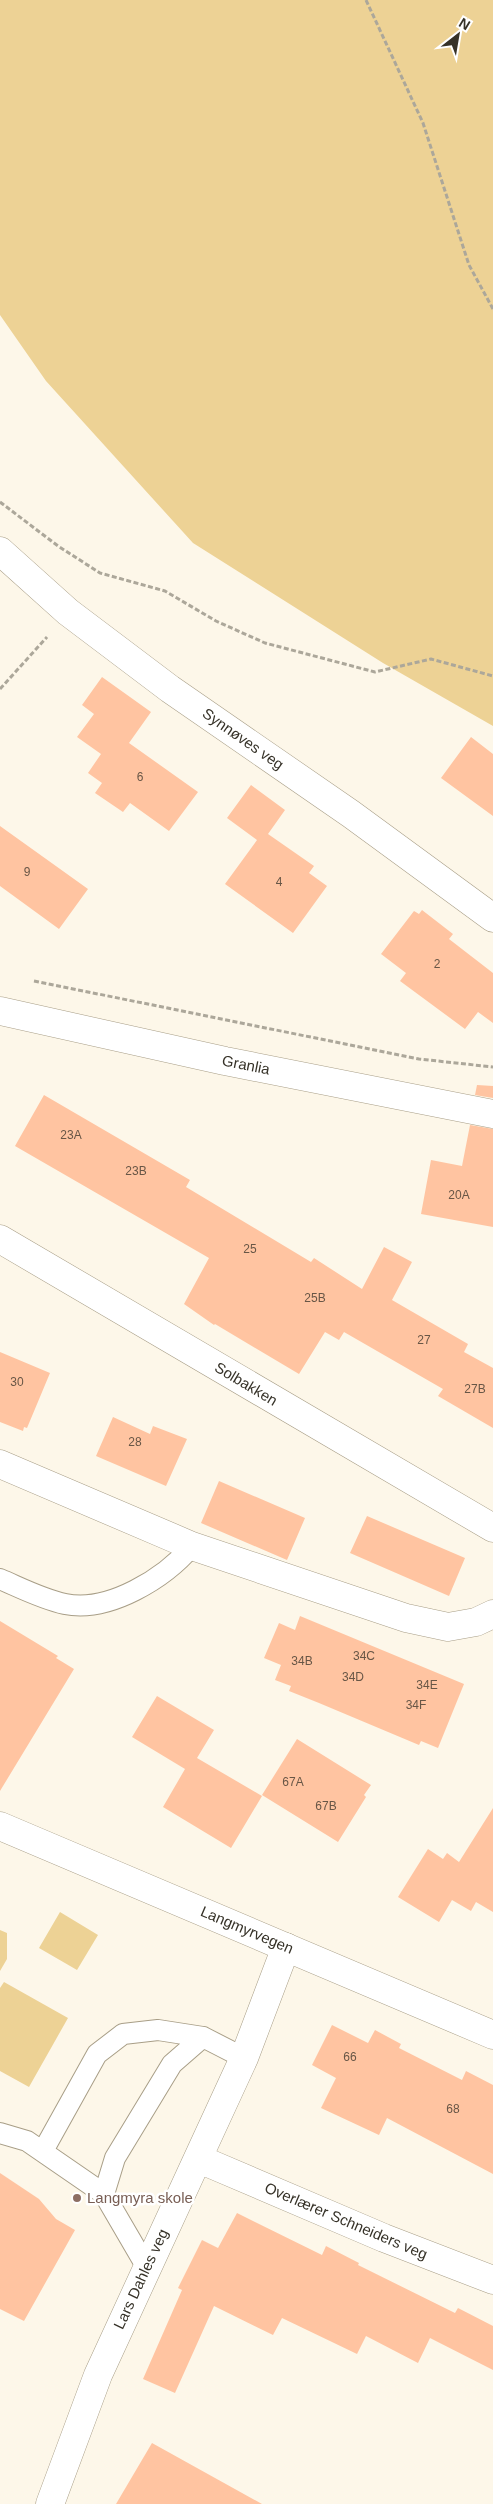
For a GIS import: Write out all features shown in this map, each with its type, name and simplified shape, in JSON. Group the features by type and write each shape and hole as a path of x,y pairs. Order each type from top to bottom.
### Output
{"street":[{"name":"Synnøves veg","path":"0,551 68,612 170,689 351,814 493,918"},
{"name":"Granlia","path":"0,1011 225,1062 493,1114"},
{"name":"Solbakken","path":"0,1239 493,1528"},
{"path":"0,1464 192,1546 406,1618 448,1627 476,1622 493,1614"},
{"name":"Langmyrvegen","path":"0,1826 493,2035"},
{"name":"Lars Dahles veg","path":"50,2504 98,2375 146,2266 199,2159 244,2058 286,1947"},
{"name":"Overlærer Schneiders veg","path":"199,2159 384,2238 493,2280"}],"lane":[{"path":"0,1579 64,1604 84,1606 117,1598 152,1581 177,1564 192,1546"},
{"path":"43,2151 97,2054 123,2034 158,2030 204,2038 244,2058"},
{"path":"104,2194 115,2158 172,2064 204,2038"},
{"path":"0,2133 27,2141 104,2194 146,2266"}],"path":[{"path":"366,0 423,123 469,264 493,309"},
{"path":"0,502 58,546 100,573 165,591 216,622 265,642 375,672 431,658 493,676"},
{"path":"0,690 68,612"},
{"path":"29,980 418,1059 493,1067"}],"shaded area":[{"path":"0,0 493,0 493,726 383,663 193,543 46,381 0,315"},
{"path":"60,1912 98,1935 77,1970 39,1948"},
{"path":"0,1930 7,1933 7,1959 0,1971"},
{"path":"4,1982 68,2018 29,2087 0,2071 0,1988"}],"building":[{"path":"102,677 151,712 129,743 198,792 169,831 130,803 123,812 95,793 102,783 88,773 101,754 77,737 94,714 82,705"},
{"path":"471,737 493,754 493,816 441,778"},
{"path":"251,785 285,810 268,834 314,866 309,873 327,886 293,933 225,884 257,840 227,818"},
{"path":"0,826 88,889 59,929 0,886"},
{"path":"422,910 453,934 449,939 493,973 493,1023 478,1012 465,1029 400,981 406,973 381,954 414,911 419,914"},
{"path":"477,1085 493,1086 493,1098 475,1095"},
{"path":"44,1095 190,1180 186,1187 311,1262 314,1258 362,1289 384,1247 412,1262 392,1300 468,1344 464,1352 493,1368 493,1428 438,1396 443,1389 344,1332 339,1340 325,1332 299,1374 214,1325 184,1304 209,1258 15,1146"},
{"path":"470,1125 493,1129 493,1227 421,1214 431,1160 462,1166"},
{"path":"0,1352 50,1373 27,1428 24,1427 23,1431 0,1422"},
{"path":"113,1417 150,1434 153,1426 187,1439 166,1486 96,1456"},
{"path":"219,1481 305,1518 287,1560 201,1523"},
{"path":"367,1516 465,1558 449,1596 350,1553"},
{"path":"300,1616 464,1684 438,1748 421,1741 419,1745 289,1691 291,1686 275,1680 281,1665 264,1658 279,1623 295,1630"},
{"path":"0,1621 58,1656 56,1658 74,1669 0,1791"},
{"path":"157,1696 214,1730 197,1758 262,1796 231,1848 163,1807 185,1769 132,1737"},
{"path":"297,1739 371,1785 364,1795 366,1797 338,1842 262,1795"},
{"path":"493,1808 493,1912 476,1902 471,1911 452,1900 439,1922 398,1897 428,1849 443,1859 447,1853 459,1862"},
{"path":"332,2025 368,2043 375,2030 401,2044 399,2048 462,2080 466,2071 493,2085 493,2174 387,2118 379,2135 321,2108 336,2078 312,2065"},
{"path":"0,2173 39,2199 56,2219 75,2230 24,2321 0,2309"},
{"path":"237,2213 322,2255 326,2246 359,2263 358,2265 455,2313 458,2308 493,2326 493,2370 430,2338 418,2363 366,2336 357,2354 282,2318 273,2335 214,2306 175,2393 143,2379 182,2290 178,2288 202,2240 218,2248"},
{"path":"152,2443 262,2504 116,2504"}],"place":[{"name":"Langmyra skole","path":"77,2198"}]}
